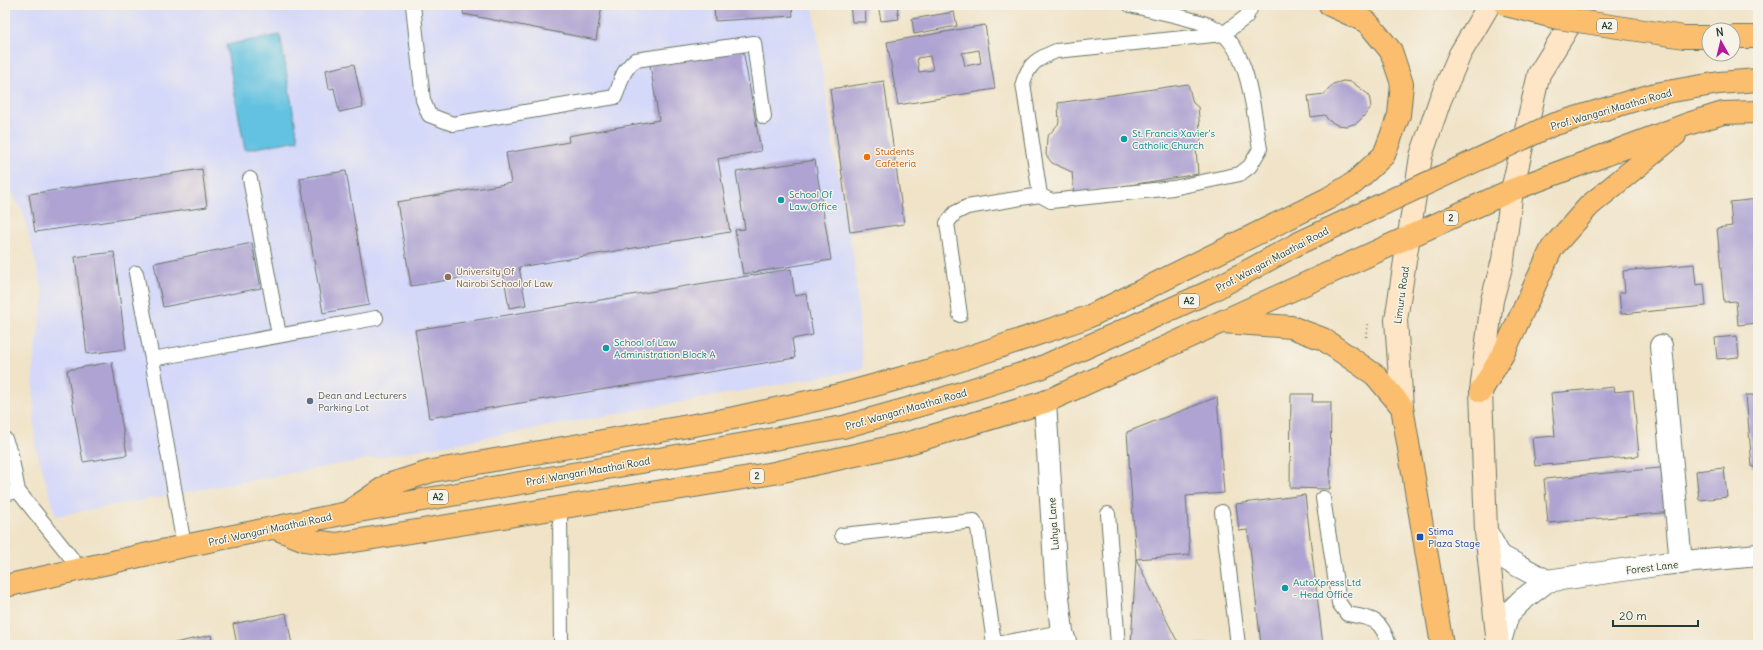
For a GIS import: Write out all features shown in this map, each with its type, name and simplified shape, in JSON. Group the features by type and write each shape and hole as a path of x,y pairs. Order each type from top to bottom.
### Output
{"main road":[{"path":"347,513 388,485 432,471 734,418 839,394 934,369 1088,317 1327,199 1354,183 1384,155 1399,115 1402,84 1391,51 1367,22 1330,5"},
{"name":"Limuru Road","path":"1442,645 1402,407 1396,320 1421,156 1440,100 1460,54 1489,5"},
{"name":"A2","path":"1506,5 1558,18 1684,37 1701,37"},
{"path":"1499,645 1486,531 1481,390 1492,300 1503,260 1512,190 1540,74 1582,5"},
{"path":"1741,37 1758,37"},
{"name":"Prof. Wangari Maathai Road","path":"5,586 184,546 347,513 843,427 942,400 1040,368 1211,291 1300,243 1552,125 1655,94 1719,83 1758,80"},
{"name":"2","path":"275,528 305,540 336,544 560,509 774,473 909,443 1045,402 1512,190 1688,124 1723,113 1758,112"},
{"path":"1481,390 1503,354 1552,248 1589,206 1688,124"},
{"path":"1219,322 1291,327 1323,339 1375,375 1402,407"}],"street":[{"path":"1661,346 1681,563"},
{"name":"Luhya Lane","path":"1045,402 1056,580 1064,639"},
{"path":"1486,531 1500,556 1547,581"},
{"name":"Forest Lane","path":"1499,645 1508,614 1522,600 1547,581 1681,563 1758,555"}],"lane":[{"path":"413,5 423,100 429,115 452,124 615,97 623,72 635,60 754,42 764,116"},
{"path":"960,315 947,223 955,213 967,207 1040,195 1051,201 1172,188 1240,174 1250,166 1260,149 1248,85 1240,57 1224,34 1207,25 1130,5"},
{"path":"1040,195 1023,83 1027,70 1040,57 1056,51 1224,34 1246,17 1252,5"},
{"path":"250,179 279,335"},
{"path":"136,273 184,546"},
{"path":"152,359 376,318"},
{"path":"5,439 11,455 11,493 81,570"},
{"path":"1324,498 1339,603 1347,614 1370,619 1383,627 1389,645"},
{"path":"560,509 562,645"},
{"path":"1222,512 1238,645"},
{"path":"1108,514 1118,645"},
{"path":"842,535 974,521 978,528 993,644 1064,639"}],"shaded area":[{"name":"University Of Nairobi School of Law","path":"5,5 813,5 836,165 854,259 863,369 56,516 35,444 33,365 44,296 24,216 5,180"}],"water":[{"path":"280,35 298,140 245,150 226,45"}],"building":[{"path":"465,5 602,5 596,40 463,14"},
{"path":"647,5 667,5 666,9"},
{"path":"714,5 792,5 793,16 715,21"},
{"path":"850,5 865,5 866,22 852,22"},
{"path":"878,5 897,5 899,19 881,21"},
{"path":"954,12 957,26 914,34 912,19"},
{"path":"985,25 995,89 898,105 887,42","holes":["979,50 981,63 965,66 962,53","930,56 933,70 919,72 917,58"]},
{"path":"743,50 761,151 718,159 730,232 519,267 526,305 509,308 503,271 411,286 397,202 511,183 506,153 569,142 568,136 659,120 650,65"},
{"path":"354,64 363,107 339,112 334,88 329,89 326,70"},
{"name":"Students Cafeteria","path":"884,81 904,224 850,232 830,89"},
{"path":"1343,81 1352,82 1369,95 1371,107 1364,116 1357,123 1347,126 1337,125 1328,120 1325,115 1311,117 1308,96 1325,94 1333,84"},
{"name":"St. Francis Xavier's Catholic Church","path":"1188,84 1193,103 1198,107 1201,141 1196,148 1198,174 1074,194 1072,172 1052,163 1046,155 1047,137 1059,123 1058,103"},
{"name":"School Of Law Office","path":"815,160 831,260 743,274 735,230 745,229 736,172"},
{"path":"202,169 207,207 35,232 29,194"},
{"path":"346,171 369,305 323,313 300,178"},
{"path":"1758,199 1758,323 1738,325 1736,301 1724,302 1717,228 1732,226 1730,202"},
{"path":"252,243 261,288 163,307 154,263"},
{"path":"114,252 126,349 87,354 75,257"},
{"path":"1694,264 1696,285 1704,284 1706,306 1621,314 1619,293 1625,292 1623,271"},
{"name":"School of Law Administration Block A","path":"791,269 795,296 806,294 813,335 792,339 795,358 429,418 415,330"},
{"path":"1737,336 1739,357 1717,359 1715,338"},
{"path":"112,362 127,455 83,462 67,370"},
{"path":"1614,387 1615,392 1633,390 1639,456 1535,466 1532,438 1555,436 1551,393"},
{"path":"1291,394 1313,394 1312,402 1331,402 1330,489 1290,488"},
{"path":"1746,395 1758,395 1758,467 1752,467"},
{"path":"1217,397 1224,493 1186,496 1190,555 1136,559 1127,432"},
{"path":"1670,467 1673,512 1548,523 1544,479"},
{"path":"1724,468 1727,497 1699,500 1696,471"},
{"name":"AutoXpress Ltd - Head Office","path":"1305,495 1323,645 1261,645 1248,530 1239,531 1236,504"},
{"path":"1136,559 1176,639 1183,645 1131,645"},
{"path":"286,613 292,645 237,645 233,624"},
{"path":"211,635 213,645 170,645 170,644"},
{"path":"1225,642 1225,645 1195,645 1195,644"}],"place":[{"name":"St. Francis Xavier's Catholic Church","path":"1124,139"},
{"name":"Students Cafeteria","path":"867,157"},
{"name":"School Of Law Office","path":"781,200"},
{"name":"University Of Nairobi School of Law","path":"448,277"},
{"name":"School of Law Administration Block A","path":"606,348"},
{"name":"Dean and Lecturers Parking Lot","path":"310,401"},
{"name":"Stima Plaza Stage","path":"1420,537"},
{"name":"AutoXpress Ltd - Head Office","path":"1285,588"}]}
